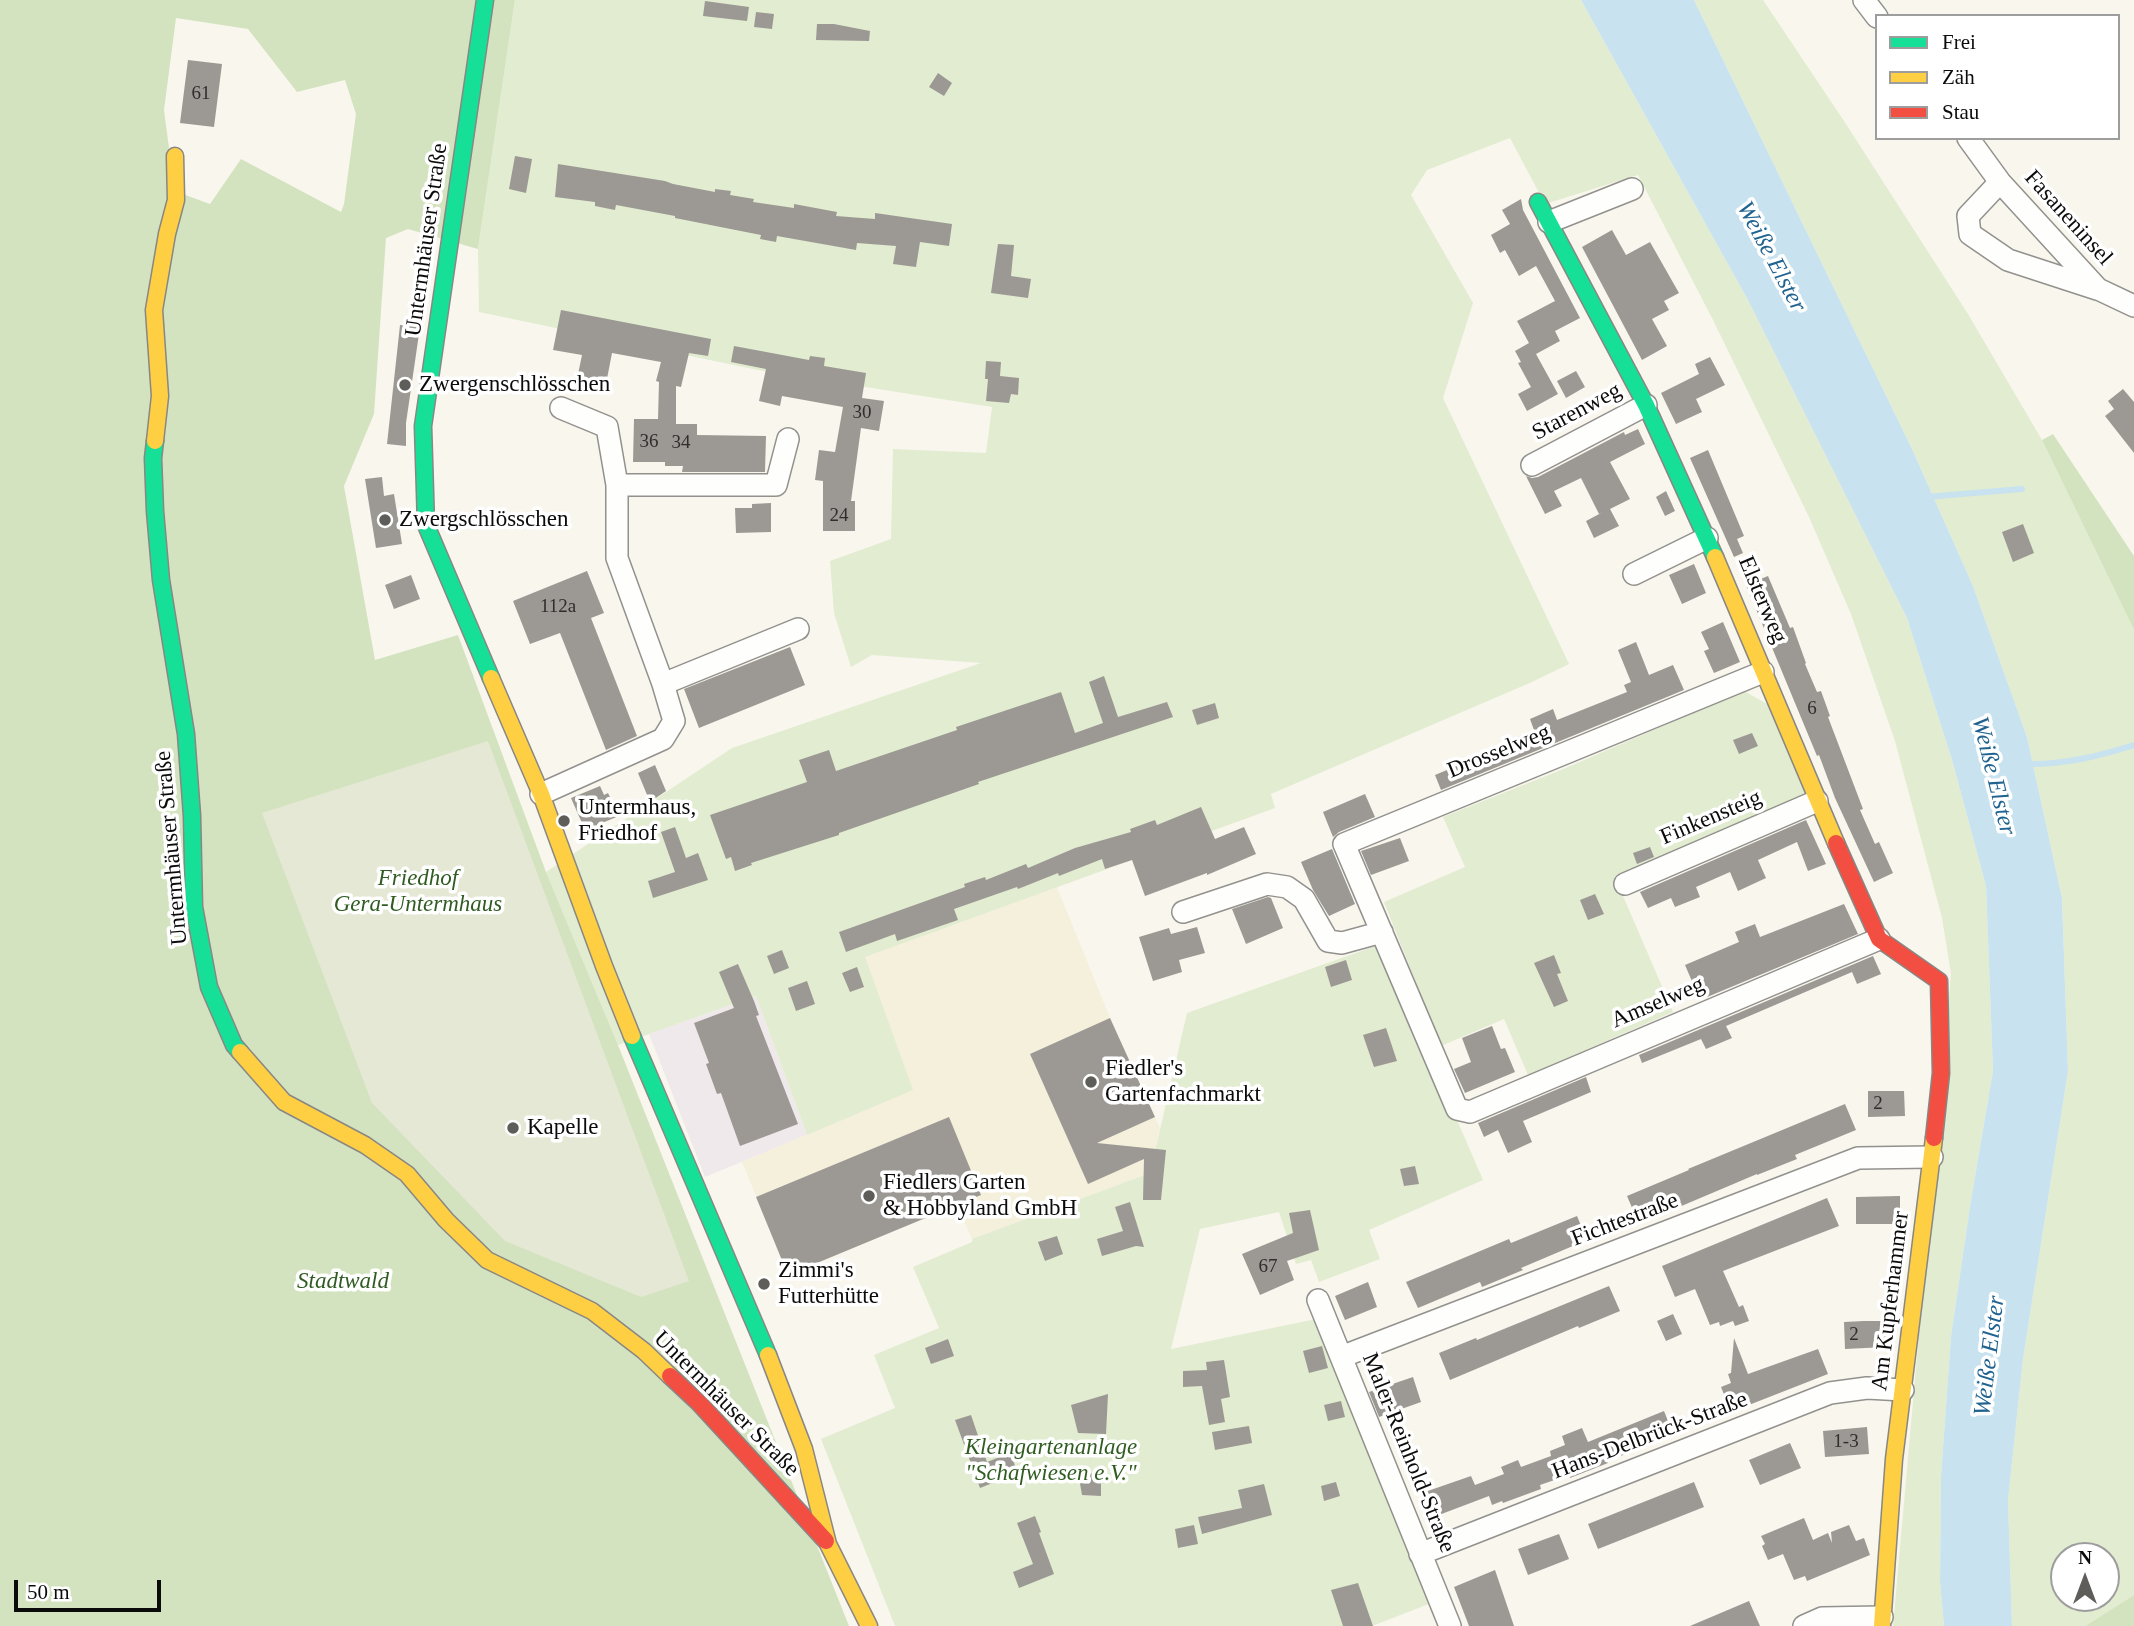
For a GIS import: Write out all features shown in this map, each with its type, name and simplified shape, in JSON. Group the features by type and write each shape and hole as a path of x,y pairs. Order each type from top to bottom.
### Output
{"street":[{"name":"Untermhäuser Straße","path":"485,0 423,426 426,526 541,794 604,966 650,1080 753,1317 804,1448 828,1544 869,1626"},
{"path":"1864,0 1875,14"},
{"name":"Fasaneninsel","path":"1969,140 2000,182 2098,289"},
{"name":"Untermhäuser Straße","path":"175,156 176,200 167,234 154,310 160,396 153,458 155,512 161,580 186,734 192,816 194,907 209,987 234,1045 284,1102 365,1145 407,1174 446,1220 487,1260 592,1311 644,1351 699,1403 828,1544"},
{"name":"Fasaneninsel","path":"2000,182 1968,216 1970,234 2008,260 2098,289 2134,306"},
{"path":"1549,222 1632,188"},
{"name":"Elsterweg","path":"1538,202 1646,405 1707,538 1817,801 1880,939"},
{"name":"Starenweg","path":"1532,465 1646,405"},
{"path":"541,794 663,739 674,721 617,558 617,485 607,427 561,408"},
{"path":"617,485 783,488 788,439"},
{"path":"1634,574 1707,538"},
{"path":"663,684 797,629"},
{"name":"Drosselweg","path":"1457,1109 1344,844 1763,672"},
{"name":"Finkensteig","path":"1625,884 1817,801"},
{"path":"1183,912 1267,884 1287,887 1304,899 1328,941 1342,943 1381,932"},
{"name":"Am Kupferhammer","path":"1880,939 1939,981 1941,1073 1894,1459 1882,1621"},
{"name":"Amselweg","path":"1457,1109 1470,1112 1880,939"},
{"name":"Fichtestraße","path":"1341,1357 1858,1158 1932,1157"},
{"name":"Maler-Reinhold-Straße","path":"1318,1300 1450,1626"},
{"name":"Hans-Delbrück-Straße","path":"1420,1554 1830,1393 1867,1388 1903,1390"},
{"path":"1804,1626 1822,1619 1882,1621"}],"shaded area":[{"name":"Fiedlers Garten & Hobbyland GmbH","path":"1057,887 1110,1018 1160,1128 1150,1173 972,1239 957,1205 788,1275 742,1162 912,1090 864,957"},
{"path":"756,996 807,1135 705,1177 649,1034"}],"green space":[{"name":"Stadtwald","path":"0,0 515,0 478,249 408,229 386,238 374,414 344,486 375,660 458,635 546,872 618,1045 849,1626 0,1626","holes":["176,18 248,29 297,92 345,80 356,114 341,212 241,159 210,204 169,189 169,148 164,110"]},
{"path":"515,0 1581,0 1749,302 1907,618 1952,760 1986,886 1993,1071 1951,1336 1941,1476 1940,1582 1944,1626 1893,1626 1951,974 1942,918 1895,741 1851,614 1809,517 1713,320 1638,175 1545,204 1510,138 1427,170 1411,195 1473,303 1443,398 1569,664 1271,794 1275,808 865,957 913,1090 807,1135 756,996 618,1045 546,872 732,748 981,663 872,655 851,667 834,613 830,561 891,539 893,449 986,453 992,407 758,370 479,312 478,249"},
{"path":"1694,0 1763,0 1968,314 2042,440 2134,630 2134,1595 2120,1604 2120,1542 2050,1542 2050,1612 2107,1612 2085,1626 2012,1626 2008,1500 2023,1359 2068,1071 2062,898 2027,737 1973,586 1912,449"},
{"path":"2053,434 2134,556 2134,630 2042,440"},
{"path":"1744,691 1769,705 1807,796 1617,882 1673,1012 1528,1075 1504,1019 1441,1046 1384,902 1465,867 1443,817 1561,770"},
{"name":"Friedhof Gera-Untermhaus","path":"488,741 689,1281 641,1297 505,1241 372,1103 262,813"},
{"name":"Kleingartenanlage \"Schafwiesen e.V.\"","path":"1381,944 1483,1180 1369,1230 1380,1259 1319,1282 1311,1260 1296,1264 1279,1212 1200,1229 1171,1349 1316,1319 1429,1604 1372,1626 895,1626 821,1439 895,1408 874,1355 939,1328 913,1267 972,1242 972,1239 1150,1173 1187,1013"},
{"path":"2134,1595 2134,1626 2085,1626 2107,1612 2120,1612 2120,1604"}],"water":[{"name":"Weiße Elster","path":"1581,0 1694,0 1912,449 1973,586 2027,737 2062,898 2068,1071 2023,1359 2008,1500 2012,1626 1944,1626 1940,1582 1941,1476 1951,1336 1993,1071 1986,886 1952,760 1907,618 1749,302"}],"building":[{"path":"705,1 749,7 747,21 703,16"},
{"path":"756,12 774,14 772,29 754,27"},
{"path":"817,24 834,24 870,31 869,41 816,40"},
{"path":"188,60 222,64 214,127 180,123"},
{"path":"938,73 952,83 944,96 929,87"},
{"path":"515,156 532,159 526,193 509,189"},
{"path":"558,164 715,192 715,189 731,191 730,195 754,199 753,202 794,208 794,204 837,212 836,216 875,219 875,213 952,224 949,246 920,242 916,267 893,264 896,246 857,243 856,250 777,236 776,242 760,239 761,235 675,216 616,205 615,210 595,206 595,202 555,197"},
{"path":"1521,199 1523,210 1580,318 1555,331 1560,341 1536,354 1558,394 1527,411 1518,394 1531,387 1518,363 1521,362 1515,351 1529,343 1517,321 1555,301 1536,266 1519,276 1505,250 1500,253 1491,235 1510,224 1502,210"},
{"path":"1612,230 1626,255 1650,242 1679,293 1664,301 1669,310 1652,319 1667,346 1642,360 1582,247"},
{"path":"998,244 1014,245 1011,276 1031,279 1028,298 991,293"},
{"path":"561,310 711,339 708,356 689,353 681,387 676,386 676,424 697,424 697,435 766,436 765,472 682,472 683,466 665,466 665,462 633,462 634,419 658,419 659,382 656,381 661,362 612,353 606,384 577,379 582,355 553,350"},
{"name":"Zwergenschlösschen","path":"400,325 420,327 406,423 406,446 387,444"},
{"path":"734,346 809,360 810,356 825,358 824,366 866,373 862,398 884,401 879,431 861,428 851,501 855,501 855,531 823,531 823,481 815,480 819,450 835,452 843,407 782,396 780,406 759,401 766,369 731,362"},
{"path":"1710,357 1725,385 1696,399 1702,412 1676,424 1661,393 1699,374 1695,364"},
{"path":"986,361 1001,362 1000,376 1019,378 1018,395 1011,394 1009,403 986,401"},
{"path":"1576,371 1585,387 1566,398 1557,381"},
{"path":"2123,389 2134,402 2134,453 2105,416 2114,409 2108,401"},
{"path":"1638,429 1645,444 1610,462 1630,499 1610,509 1619,526 1594,538 1586,521 1605,511 1599,514 1581,478 1554,491 1562,506 1545,514 1526,476 1538,477 1624,432 1625,435"},
{"path":"1708,450 1744,536 1737,539 1743,553 1734,557 1690,458"},
{"name":"Zwergschlösschen","path":"382,477 384,496 394,494 402,544 376,548 365,479"},
{"path":"1666,491 1675,511 1665,516 1656,497"},
{"path":"771,503 771,532 736,533 735,508 752,508 752,504"},
{"path":"2023,524 2034,553 2013,562 2002,532"},
{"path":"1694,564 1706,593 1682,604 1669,575"},
{"path":"587,571 604,613 591,618 637,736 606,750 560,633 530,644 513,601"},
{"path":"411,575 420,599 394,609 385,585"},
{"path":"1768,576 1790,628 1793,627 1817,692 1821,691 1830,716 1828,717 1863,809 1860,810 1875,844 1879,842 1893,873 1874,882 1835,798 1746,585"},
{"path":"1723,622 1740,662 1714,673 1704,651 1709,649 1701,632"},
{"path":"1636,642 1649,675 1673,665 1684,690 1441,790 1435,775 1502,747 1500,744 1534,730 1530,719 1553,709 1557,720 1627,692 1624,685 1631,682 1618,650"},
{"path":"790,647 805,685 699,728 684,689"},
{"path":"1104,676 1118,717 1167,702 1173,717 978,782 979,784 839,835 751,863 752,865 735,871 731,857 726,859 710,815 807,782 799,760 829,750 836,771 1061,692 1075,733 1103,723 1089,682"},
{"path":"1215,703 1219,718 1197,725 1192,710"},
{"path":"1752,733 1758,746 1739,754 1733,740"},
{"path":"655,765 666,791 650,802 638,773"},
{"path":"600,786 604,795 608,793 619,816 585,830 571,798"},
{"path":"1365,794 1375,817 1333,837 1323,812"},
{"path":"1201,807 1215,839 1244,827 1256,854 1207,875 1145,896 1132,860 1105,869 1102,859 1059,876 1058,873 954,909 958,920 897,941 895,934 846,952 839,932 965,887 964,884 985,877 986,880 1026,864 1028,868 1075,848 1131,832 1130,829 1155,820 1157,825"},
{"path":"1806,820 1826,864 1808,871 1797,842 1758,860 1766,878 1738,891 1730,872 1696,887 1700,897 1675,907 1671,898 1648,908 1640,892"},
{"path":"675,827 686,858 698,853 708,880 653,898 648,881 675,872 661,832"},
{"path":"1400,838 1409,861 1371,875 1361,851"},
{"path":"1650,847 1654,857 1637,864 1633,853"},
{"path":"1332,849 1355,904 1329,916 1313,890 1301,862"},
{"path":"1595,894 1604,914 1588,920 1580,900"},
{"path":"1271,898 1283,928 1246,944 1232,909"},
{"path":"1844,904 1858,934 1700,1000 1685,965 1739,942 1735,932 1755,924 1760,937"},
{"path":"1197,927 1205,953 1179,960 1182,972 1153,981 1139,937 1169,928 1171,934"},
{"path":"782,950 789,968 774,974 767,956"},
{"path":"1554,955 1561,973 1557,974 1568,1001 1554,1007 1534,963"},
{"path":"1873,956 1881,974 1857,984 1852,972 1726,1026 1732,1038 1706,1049 1701,1039 1642,1063 1639,1055"},
{"path":"1346,960 1352,980 1331,987 1325,967"},
{"path":"738,964 798,1124 740,1146 721,1093 717,1094 694,1023 734,1008 719,972"},
{"path":"857,967 864,987 850,992 842,973"},
{"path":"807,981 815,1004 796,1011 788,988"},
{"name":"Fiedler's Gartenfachmarkt","path":"1110,1018 1155,1117 1097,1143 1166,1150 1161,1200 1143,1200 1144,1159 1088,1184 1030,1054"},
{"path":"1492,1026 1501,1049 1505,1048 1515,1072 1465,1093 1454,1069 1471,1062 1462,1038"},
{"path":"1386,1028 1397,1061 1374,1067 1363,1035"},
{"path":"1586,1077 1591,1092 1523,1121 1532,1142 1508,1153 1498,1130 1484,1137 1478,1123"},
{"path":"1868,1091 1904,1091 1905,1116 1868,1117"},
{"path":"1845,1104 1856,1130 1795,1155 1797,1159 1639,1224 1627,1196"},
{"name":"Fiedlers Garten & Hobbyland GmbH","path":"949,1117 981,1195 788,1275 756,1197"},
{"path":"1415,1166 1419,1184 1404,1186 1400,1169"},
{"path":"1900,1196 1900,1224 1856,1224 1856,1197"},
{"path":"1827,1198 1839,1226 1723,1271 1739,1307 1743,1305 1749,1321 1735,1326 1733,1321 1720,1326 1719,1322 1710,1325 1695,1289 1675,1297 1662,1266"},
{"path":"1130,1202 1144,1247 1136,1246 1102,1256 1097,1239 1123,1231 1115,1207"},
{"path":"1310,1210 1319,1250 1287,1261 1294,1280 1260,1295 1242,1254 1293,1233 1289,1213"},
{"path":"1577,1216 1587,1240 1482,1287 1480,1282 1418,1308 1406,1282 1509,1239 1511,1243"},
{"path":"1057,1236 1063,1254 1045,1261 1038,1242"},
{"path":"1368,1282 1377,1307 1345,1320 1335,1296"},
{"path":"1609,1286 1620,1311 1450,1380 1439,1353"},
{"path":"1673,1314 1682,1334 1666,1341 1657,1321"},
{"path":"1885,1321 1886,1347 1845,1349 1844,1322"},
{"path":"1734,1338 1748,1374 1818,1349 1828,1374 1731,1412 1721,1387 1731,1383 1728,1374 1731,1373"},
{"path":"948,1339 954,1356 931,1364 925,1348"},
{"path":"1322,1346 1328,1368 1309,1373 1303,1351"},
{"path":"1224,1360 1230,1397 1221,1399 1225,1422 1209,1425 1202,1386 1183,1387 1183,1371 1207,1370 1206,1362"},
{"path":"1413,1377 1421,1402 1379,1417 1369,1392"},
{"path":"1108,1394 1106,1434 1078,1433 1071,1405"},
{"path":"1341,1401 1345,1417 1328,1421 1324,1405"},
{"path":"1664,1411 1674,1436 1570,1478 1569,1475 1540,1485 1541,1489 1503,1503 1502,1501 1492,1505 1489,1496 1431,1518 1422,1493 1471,1476 1475,1485 1504,1474 1501,1467 1518,1460 1521,1467 1551,1456 1550,1451 1565,1445 1562,1436 1582,1428 1588,1442"},
{"path":"971,1415 987,1462 1010,1453 1018,1473 980,1488 955,1420"},
{"path":"1249,1426 1252,1443 1215,1450 1212,1432"},
{"path":"1867,1427 1869,1454 1825,1457 1823,1431"},
{"path":"1790,1443 1801,1468 1760,1485 1749,1460"},
{"path":"1101,1470 1101,1496 1082,1495 1079,1478"},
{"path":"1336,1482 1340,1496 1324,1501 1321,1486"},
{"path":"1694,1482 1704,1507 1598,1549 1588,1524"},
{"path":"1264,1484 1272,1515 1202,1534 1198,1517 1242,1508 1238,1490"},
{"path":"1035,1516 1054,1574 1019,1588 1013,1572 1033,1564 1017,1523"},
{"path":"1804,1518 1813,1540 1828,1533 1832,1543 1831,1532 1849,1525 1856,1541 1864,1538 1870,1555 1807,1581 1805,1576 1794,1580 1783,1554 1768,1560 1761,1536"},
{"path":"1194,1525 1198,1544 1178,1548 1175,1529"},
{"path":"1559,1534 1569,1559 1528,1575 1518,1549"},
{"path":"1495,1570 1514,1626 1469,1626 1454,1587"},
{"path":"1358,1583 1373,1626 1343,1626 1331,1590"},
{"path":"1749,1601 1760,1626 1690,1626"}],"waterway":[{"path":"1926,497 2022,489"},
{"path":"2026,764 2081,759 2134,745"}],"traffic: fast":[{"path":"485,0 423,426 426,525 491,678"},
{"path":"1538,202 1646,405 1715,557"},
{"path":"155,441 155,511 161,580 186,734 192,816 194,907 209,987 234,1045 240,1052"},
{"path":"632,1036 768,1355"}],"traffic: slow":[{"path":"155,441 160,396 154,310 167,234 176,200 175,156"},
{"path":"1715,557 1836,843"},
{"path":"491,678 541,794 632,1036"},
{"path":"240,1052 284,1102 365,1145 407,1174 446,1220 487,1260 592,1311 644,1351 670,1376"},
{"path":"1882,1626 1894,1459 1934,1138"},
{"path":"768,1355 804,1449 828,1544 869,1626"}],"traffic: jam":[{"path":"1836,843 1879,939 1939,981 1941,1073 1934,1138"},
{"path":"670,1376 699,1403 826,1541"}],"place":[{"name":"Zwergenschlösschen","path":"405,385"},
{"name":"Zwergschlösschen","path":"385,520"},
{"name":"Untermhaus, Friedhof","path":"564,821"},
{"name":"Fiedler's Gartenfachmarkt","path":"1091,1082"},
{"name":"Kapelle","path":"513,1128"},
{"name":"Fiedlers Garten & Hobbyland GmbH","path":"869,1196"},
{"name":"Zimmi's Futterhütte","path":"764,1284"}]}
